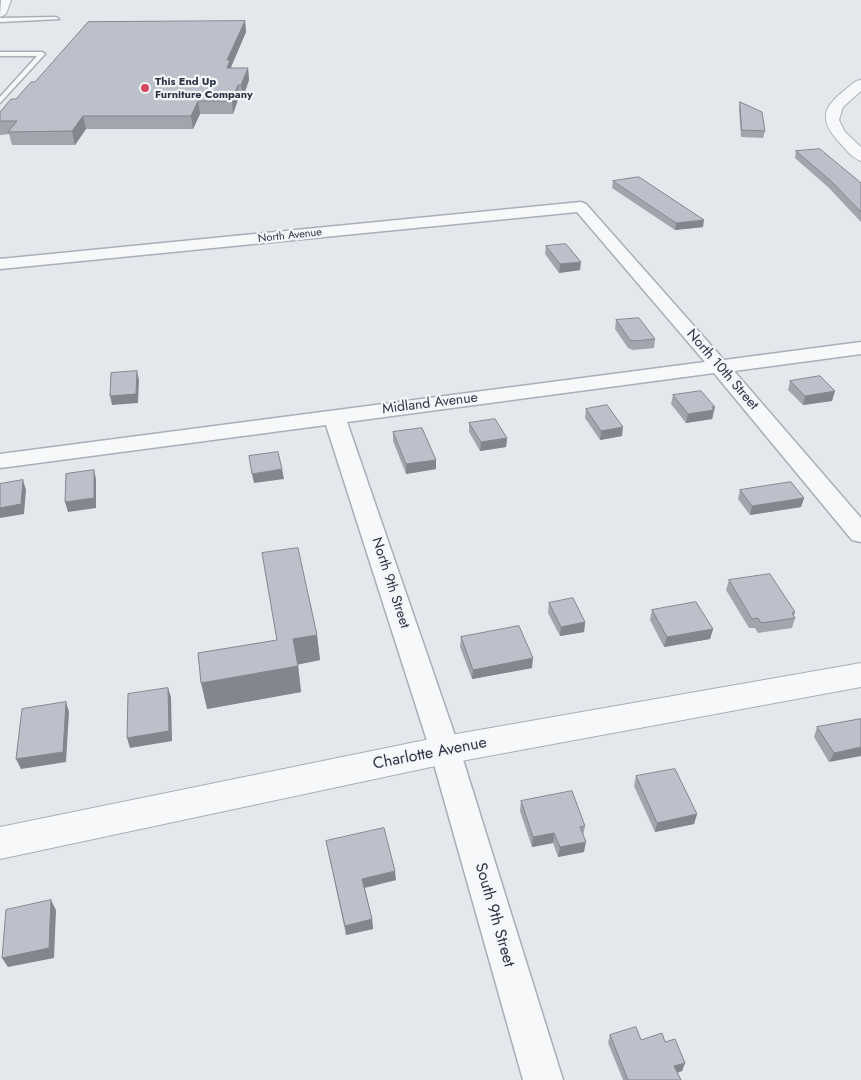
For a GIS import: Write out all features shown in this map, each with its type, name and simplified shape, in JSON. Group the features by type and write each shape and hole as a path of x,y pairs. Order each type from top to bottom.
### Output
{"street":[{"path":"0,14 6,0"},
{"path":"860,85 839,101 832,113 831,122 836,131 861,156"},
{"name":"North Avenue","path":"0,264 581,207"},
{"name":"North 10th Street","path":"581,207 861,534"},
{"name":"Midland Avenue","path":"0,461 861,348"},
{"name":"North 9th Street","path":"334,416 445,750"},
{"name":"Charlotte Avenue","path":"0,843 445,750 861,675"},
{"name":"South 9th Street","path":"445,750 543,1080"}],"lane":[{"path":"0,20 56,20"},
{"path":"0,54 42,54 0,101"}],"building":[{"name":"This End Up Furniture Company","path":"245,21 227,60 230,60 227,68 248,68 241,85 238,85 232,101 198,101 191,116 83,116 72,131 8,132 17,121 0,121 0,112 11,99 16,99 31,82 35,82 88,22"},
{"path":"740,102 762,112 765,131 742,130"},
{"path":"820,149 861,183 861,212 831,181 796,151"},
{"path":"639,177 704,220 676,223 613,181"},
{"path":"566,244 581,262 560,264 546,246"},
{"path":"639,318 655,339 630,340 616,320"},
{"path":"137,371 136,394 110,396 111,373"},
{"path":"820,376 835,391 805,396 790,381"},
{"path":"701,391 715,407 712,407 714,410 688,414 673,395"},
{"path":"607,405 623,427 601,431 586,409"},
{"path":"495,419 507,438 481,442 469,423"},
{"path":"422,428 436,460 406,464 393,432"},
{"path":"278,452 282,469 252,474 249,456"},
{"path":"94,470 94,498 65,502 66,474"},
{"path":"23,480 21,504 0,508 0,484"},
{"path":"791,482 804,498 752,506 740,490"},
{"path":"298,548 317,635 293,639 298,666 201,683 198,653 277,640 262,553"},
{"path":"770,574 795,612 792,613 795,618 761,623 758,618 752,619 729,580"},
{"path":"573,598 585,622 561,627 549,603"},
{"path":"696,602 713,629 667,637 652,610"},
{"path":"519,626 533,658 473,670 461,637"},
{"path":"168,688 169,731 127,738 128,694"},
{"path":"66,702 63,752 16,759 22,709"},
{"path":"861,719 861,747 834,753 817,727"},
{"path":"675,769 697,814 657,823 636,776"},
{"path":"572,791 585,826 580,827 586,842 560,847 554,833 533,837 521,801"},
{"path":"384,828 395,871 362,879 372,919 345,926 326,841"},
{"path":"51,900 49,948 2,958 6,910"},
{"path":"636,1027 641,1040 662,1033 665,1042 675,1039 685,1063 674,1066 681,1080 628,1080 610,1035"}],"place":[{"name":"This End Up Furniture Company","path":"145,88"}]}
